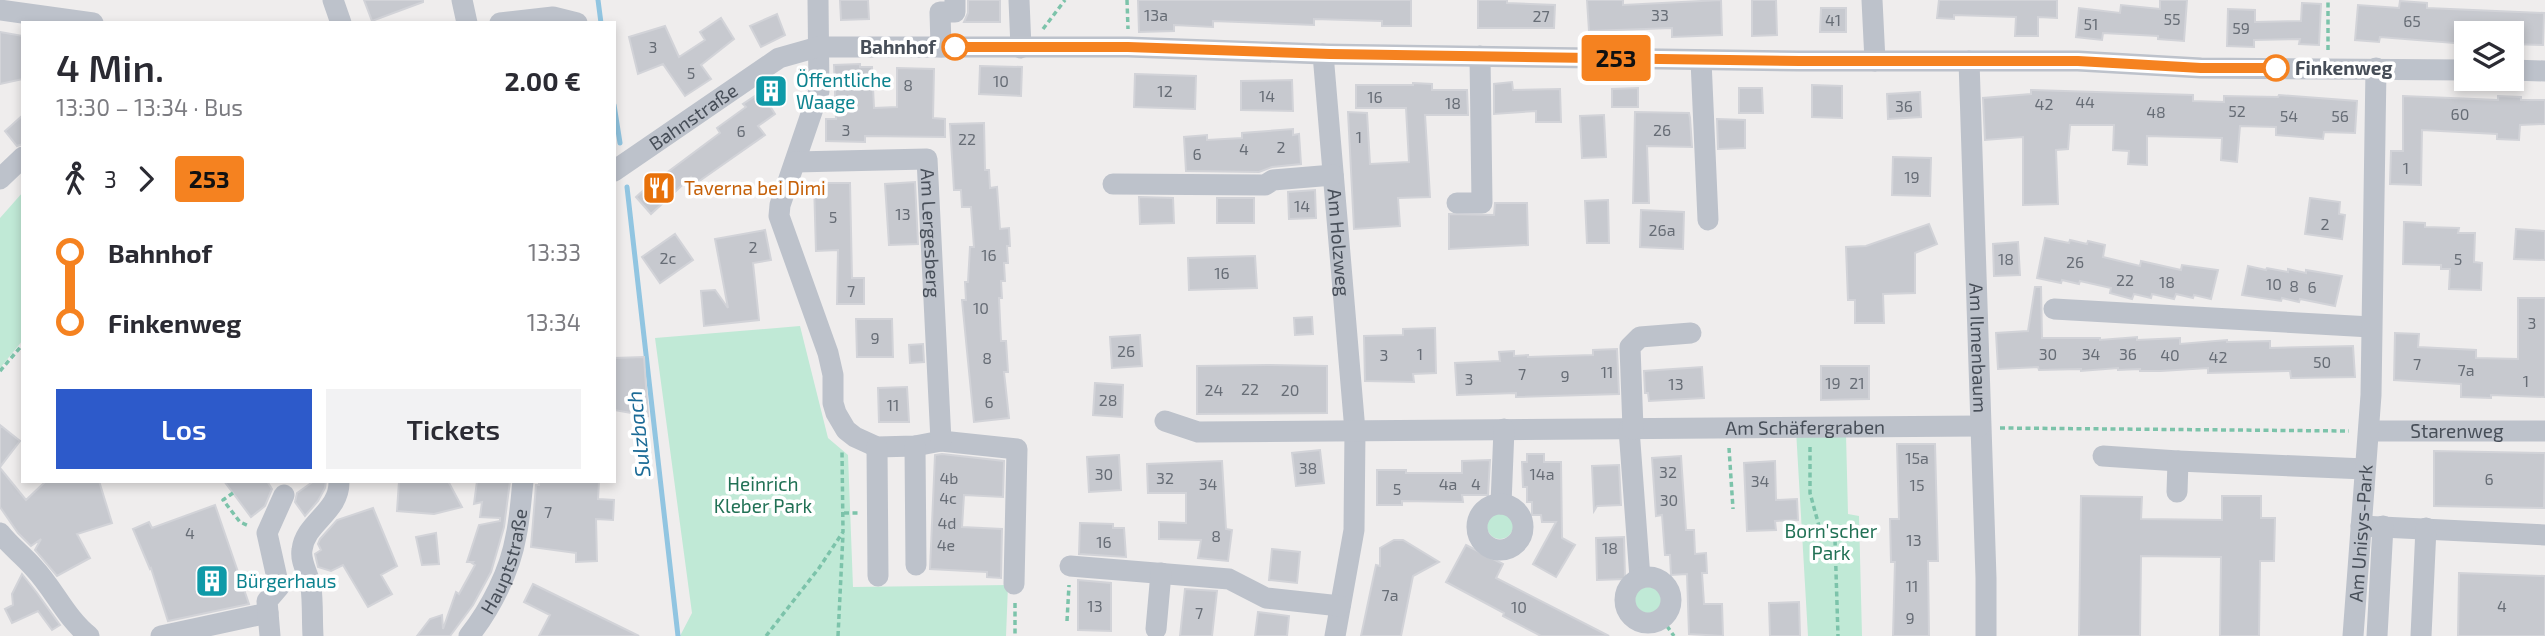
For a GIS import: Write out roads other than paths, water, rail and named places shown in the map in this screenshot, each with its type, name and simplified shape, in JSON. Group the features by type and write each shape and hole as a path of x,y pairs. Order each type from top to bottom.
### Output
{"street":[{"path":"334,0 340,21"},
{"path":"462,0 467,21"},
{"path":"818,0 819,91 780,205 779,216 828,353 836,413 846,430 855,438 877,447 915,446 941,440 1017,449 1014,584"},
{"path":"941,47 940,12 955,12 955,0"},
{"path":"1019,0 1025,48"},
{"path":"1872,0 1875,61"},
{"path":"0,10 79,21"},
{"path":"518,21 553,17 569,21"},
{"name":"Bahnstraße","path":"616,170 779,58 818,47 1128,47 1323,54 1701,60 2078,61 2201,68 2454,70"},
{"name":"Am Holzweg","path":"1323,54 1354,431 1354,530 1335,636"},
{"path":"1457,203 1482,203 1480,56"},
{"path":"1701,60 1708,219"},
{"name":"Am Ilmenbaum","path":"1969,61 1986,636"},
{"path":"2369,431 2376,68"},
{"path":"2524,70 2545,71"},
{"path":"0,180 21,159"},
{"name":"Am Lergesberg","path":"795,162 927,159 941,440"},
{"path":"1113,184 1265,185 1273,180 1333,175"},
{"path":"2054,309 2371,327"},
{"path":"1640,578 1631,429 1630,347 1640,337 1691,333"},
{"path":"1165,421 1198,432 1354,431"},
{"name":"Am Schäfergraben","path":"1354,431 1980,426"},
{"path":"1501,504 1504,429"},
{"name":"Starenweg","path":"2369,431 2545,431"},
{"name":"Am Unisys-Park","path":"2353,636 2369,431"},
{"path":"915,446 916,565"},
{"path":"877,447 878,576"},
{"path":"2103,456 2365,469"},
{"path":"2177,492 2178,461"},
{"path":"313,636 311,587 301,552 307,532 326,515 340,491 339,483"},
{"name":"Hauptstraße","path":"477,633 509,563 516,537 523,483"},
{"path":"270,636 268,607 279,587 267,533 284,495"},
{"path":"2361,526 2545,535"},
{"path":"2377,636 2383,526"},
{"path":"2421,636 2426,528"},
{"path":"0,533 53,588 78,628 89,636"},
{"path":"1070,566 1229,579 1266,598 1340,606"},
{"path":"1156,629 1161,573"},
{"path":"1640,578 1655,578 1668,587 1671,602 1668,628 1637,621 1627,610 1625,595 1633,582 1640,578"},
{"path":"160,634 268,607"}],"waterway":[{"name":"Sulzbach","path":"598,0 601,21"},
{"name":"Sulzbach","path":"616,118 620,143"},
{"name":"Sulzbach","path":"627,187 678,636"}],"place":[{"name":"Bahnhof","path":"955,47"},
{"name":"Finkenweg","path":"2276,68"},
{"name":"Öffentliche Waage","path":"771,91"},
{"name":"Taverna bei Dimi","path":"659,188"},
{"name":"Bürgerhaus","path":"212,581"}],"park label":[{"name":"Heinrich Kleber Park","path":"763,495"},
{"name":"Born'scher Park","path":"1831,542"}]}
